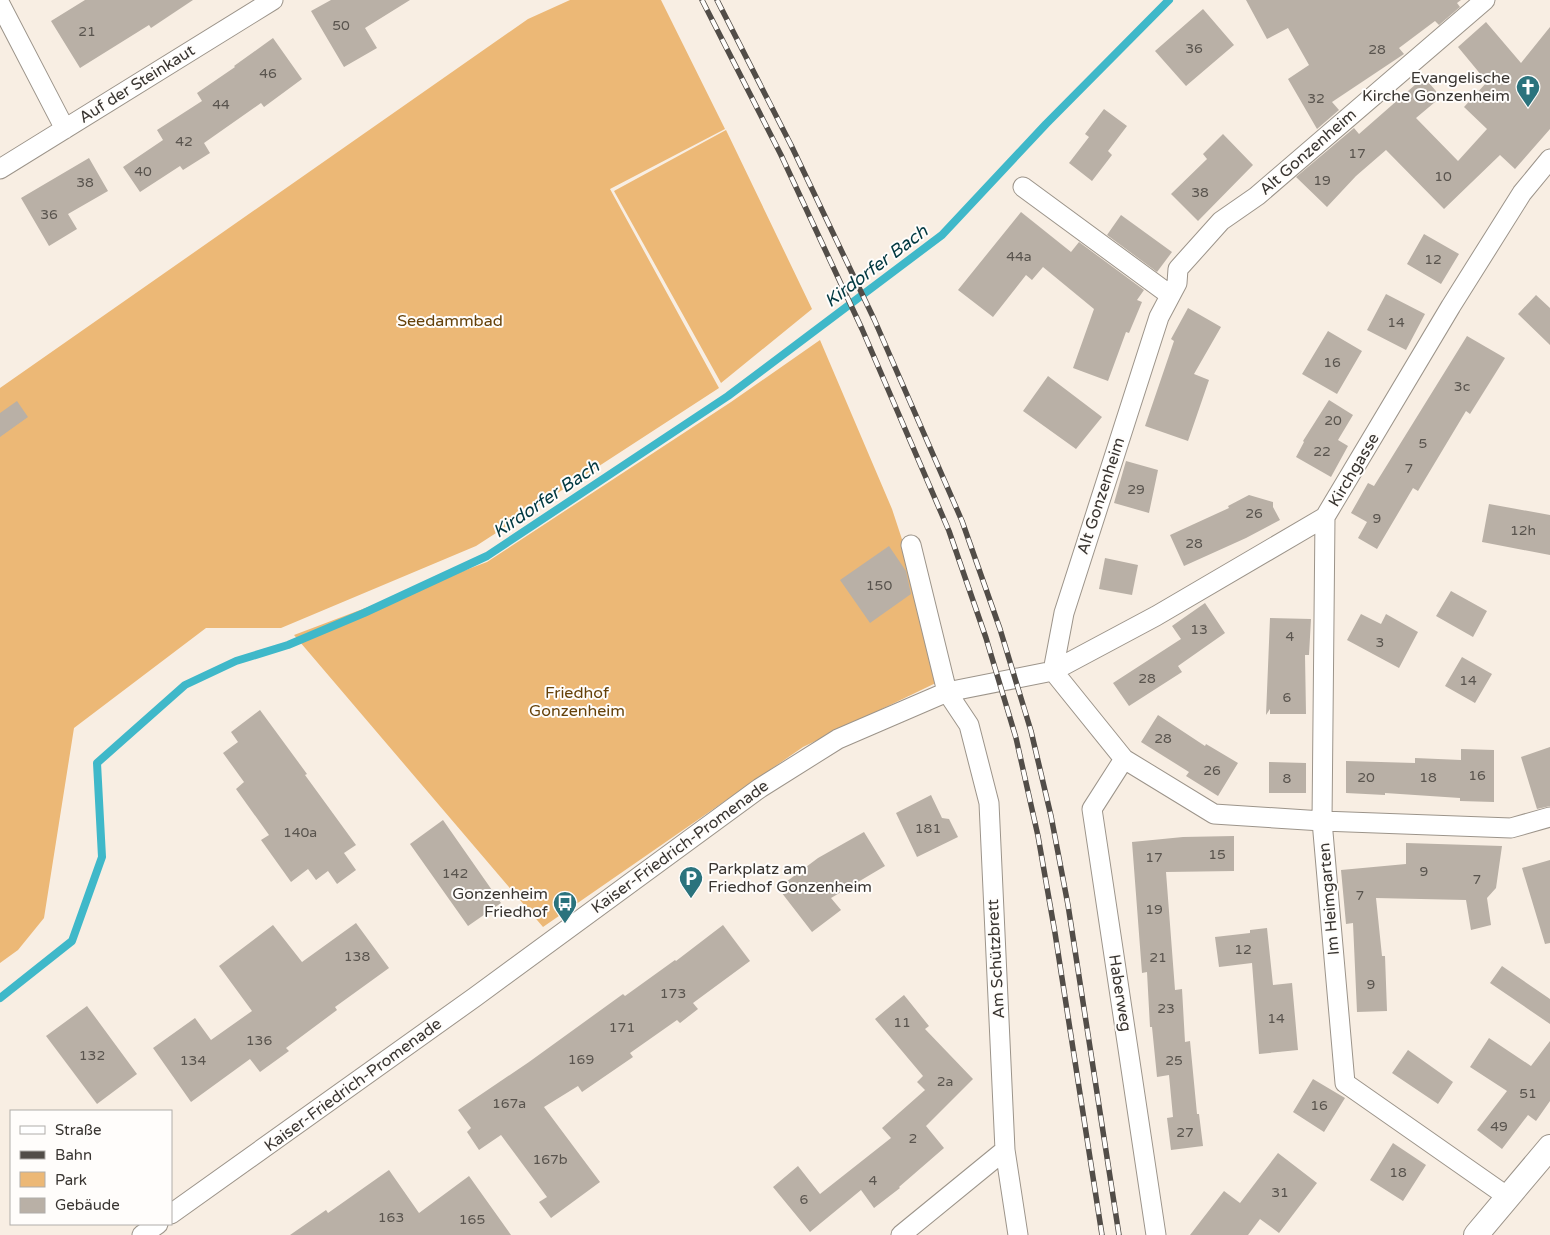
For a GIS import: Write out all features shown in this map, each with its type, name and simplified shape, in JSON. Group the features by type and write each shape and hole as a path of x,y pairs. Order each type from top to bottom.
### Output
{"street":[{"name":"Auf der Steinkaut","path":"0,169 273,0"},
{"name":"Alt Gonzenheim","path":"1053,671 1064,613 1159,317 1177,283 1178,269 1221,221 1257,196 1485,0"},
{"path":"0,4 65,129"},
{"name":"Kirchgasse","path":"1053,671 1156,616 1325,517 1451,306 1511,210 1522,193 1550,159"},
{"path":"1023,187 1170,295"},
{"name":"Im Heimgarten","path":"1325,517 1322,821 1345,1082 1508,1197"},
{"name":"Am Schützbrett","path":"911,545 947,692 969,725 989,803 1005,1150 1018,1235"},
{"path":"1053,671 1124,759 1214,814 1322,821 1510,828 1550,817"},
{"name":"Kaiser-Friedrich-Promenade","path":"172,1213 475,997 760,788 838,739 947,692 1053,671"},
{"name":"Haberweg","path":"1124,759 1092,810 1156,1235"},
{"path":"1476,1235 1550,1147"},
{"path":"901,1235 1005,1150"}],"green space":[{"name":"Seedammbad","path":"570,0 661,0 725,129 610,189 719,388 476,546 281,628 206,628 74,728 44,918 18,950 0,963 0,388 528,19"},
{"path":"726,130 812,309 721,383 614,191"},
{"name":"Friedhof Gonzenheim","path":"820,340 892,509 921,597 942,680 803,747 543,927 294,635 487,562 731,402"}],"building":[{"path":"85,0 193,0 151,28 149,25 80,68 51,21"},
{"path":"331,0 410,0 365,28 377,48 344,67 311,11"},
{"path":"1246,0 1461,0 1457,3 1460,7 1439,25 1435,21 1399,48 1404,54 1332,102 1339,110 1317,129 1288,79 1309,65 1288,28 1267,39"},
{"path":"1203,9 1234,45 1186,86 1155,51"},
{"path":"1486,22 1521,63 1550,27 1550,129 1515,169 1500,155 1444,209 1386,150 1356,176 1327,207 1296,177 1354,128 1359,134 1424,77 1441,97 1416,118 1458,161 1487,129 1464,107 1487,82 1458,47"},
{"path":"273,38 302,79 264,107 261,103 204,143 210,153 183,170 180,166 140,192 123,167 163,140 157,130 202,101 197,93"},
{"path":"1104,109 1127,126 1108,151 1112,155 1092,181 1069,163 1089,137 1085,134"},
{"path":"1223,134 1253,165 1198,221 1171,194 1207,159 1203,154"},
{"path":"89,158 108,191 68,214 77,229 49,246 21,198"},
{"path":"1021,212 1071,252 1079,242 1144,290 1137,300 1142,302 1129,333 1126,332 1108,381 1073,368 1094,309 1043,267 1032,280 1026,275 993,317 958,290"},
{"path":"1121,215 1172,252 1157,272 1107,235"},
{"path":"1424,234 1459,254 1441,284 1407,264"},
{"path":"1386,294 1425,314 1406,350 1367,330"},
{"path":"1536,295 1550,308 1550,345 1518,314"},
{"path":"1188,308 1221,327 1194,374 1209,380 1188,441 1145,426 1174,341 1171,339"},
{"path":"1328,331 1362,351 1337,394 1302,374"},
{"path":"1467,336 1505,358 1470,414 1466,411 1418,491 1413,488 1377,549 1358,538 1367,522 1351,513 1368,483 1374,486"},
{"path":"1048,376 1102,417 1076,449 1023,411"},
{"path":"1329,400 1353,415 1338,440 1348,446 1331,477 1296,457 1303,441"},
{"path":"17,401 28,417 0,437 0,413"},
{"path":"1126,461 1158,470 1149,513 1114,503"},
{"path":"1249,495 1273,502 1273,507 1280,520 1246,538 1184,566 1170,535 1229,508 1228,506"},
{"path":"1489,504 1550,515 1550,555 1482,542"},
{"path":"889,546 906,571 911,594 870,623 840,580"},
{"path":"1105,558 1138,565 1132,595 1099,589"},
{"path":"1451,591 1487,611 1473,637 1436,616"},
{"path":"1205,603 1225,633 1178,666 1182,672 1129,706 1113,683 1181,639 1172,626"},
{"path":"1361,614 1381,624 1386,614 1418,632 1399,668 1347,640"},
{"path":"1270,618 1311,619 1309,655 1305,655 1306,714 1270,714 1270,709 1266,715"},
{"path":"1462,657 1492,674 1475,703 1445,686"},
{"path":"260,710 356,845 344,853 356,870 337,884 328,871 316,880 308,869 291,882 261,840 269,835 236,789 244,782 223,753 238,742 231,732"},
{"path":"1158,715 1205,746 1206,744 1238,763 1218,796 1186,776 1189,772 1141,742"},
{"path":"1550,747 1550,806 1537,809 1521,757"},
{"path":"1461,749 1494,750 1494,802 1460,801 1460,798 1385,793 1385,795 1346,793 1346,761 1415,763 1415,758 1461,760"},
{"path":"1269,762 1306,763 1306,793 1269,793"},
{"path":"931,795 942,818 949,819 958,837 917,857 896,813"},
{"path":"443,820 501,903 468,926 410,844"},
{"path":"864,832 885,866 831,898 841,910 812,932 778,888 818,858"},
{"path":"1234,836 1234,871 1166,872 1175,990 1182,989 1185,1042 1190,1041 1197,1114 1199,1114 1203,1146 1171,1150 1167,1118 1173,1117 1169,1075 1157,1077 1152,1027 1150,1027 1147,972 1142,973 1132,842 1183,837"},
{"path":"1406,843 1502,846 1496,888 1487,898 1491,925 1471,930 1466,900 1376,898 1382,956 1385,956 1387,1011 1357,1012 1353,923 1346,924 1341,870 1406,864"},
{"path":"1550,860 1550,943 1545,944 1522,868"},
{"path":"356,923 389,968 335,1007 337,1010 286,1048 289,1051 260,1072 250,1059 191,1102 153,1048 195,1018 211,1040 252,1011 219,966 273,925 302,962"},
{"path":"723,925 750,961 693,1003 698,1009 680,1023 677,1020 630,1053 633,1057 582,1092 578,1086 544,1107 600,1182 551,1218 539,1202 547,1197 501,1135 479,1150 467,1132 471,1128 458,1110 529,1062 623,994 625,996 676,961"},
{"path":"1267,928 1273,985 1292,983 1298,1050 1259,1054 1252,963 1219,967 1215,937 1250,933 1250,930"},
{"path":"1502,966 1550,999 1550,1024 1490,983"},
{"path":"904,995 929,1026 925,1029 973,1079 926,1126 944,1148 900,1188 874,1208 861,1190 810,1232 773,1187 798,1166 820,1194 891,1138 882,1128 925,1090 917,1082 923,1076 875,1019"},
{"path":"87,1006 137,1074 97,1104 46,1036"},
{"path":"1489,1038 1531,1066 1550,1041 1550,1101 1536,1121 1528,1115 1502,1149 1477,1130 1507,1091 1470,1067"},
{"path":"1408,1050 1453,1082 1438,1104 1392,1073"},
{"path":"1313,1079 1345,1098 1324,1132 1293,1112"},
{"path":"1393,1143 1426,1165 1403,1201 1370,1180"},
{"path":"1278,1153 1317,1183 1279,1233 1260,1219 1248,1235 1190,1235 1224,1191 1240,1203"},
{"path":"389,1170 419,1213 469,1176 511,1235 290,1235 326,1210 328,1213"}],"waterway":[{"name":"Kirdorfer Bach","path":"0,998 72,941 102,857 97,763 185,685 236,661 288,645 364,613 487,556 728,396 942,235 1046,124 1169,0"}],"railway":[{"path":"702,0 781,155 862,329 949,531 986,638 1016,738 1038,836 1102,1235"},
{"path":"717,0 791,145 874,319 962,521 1000,629 1031,731 1051,816 1068,905 1119,1235"}],"place":[{"name":"Evangelische Kirche Gonzenheim","path":"1528,108"},
{"name":"Parkplatz am Friedhof Gonzenheim","path":"691,899"},
{"name":"Gonzenheim Friedhof","path":"565,924"}]}
